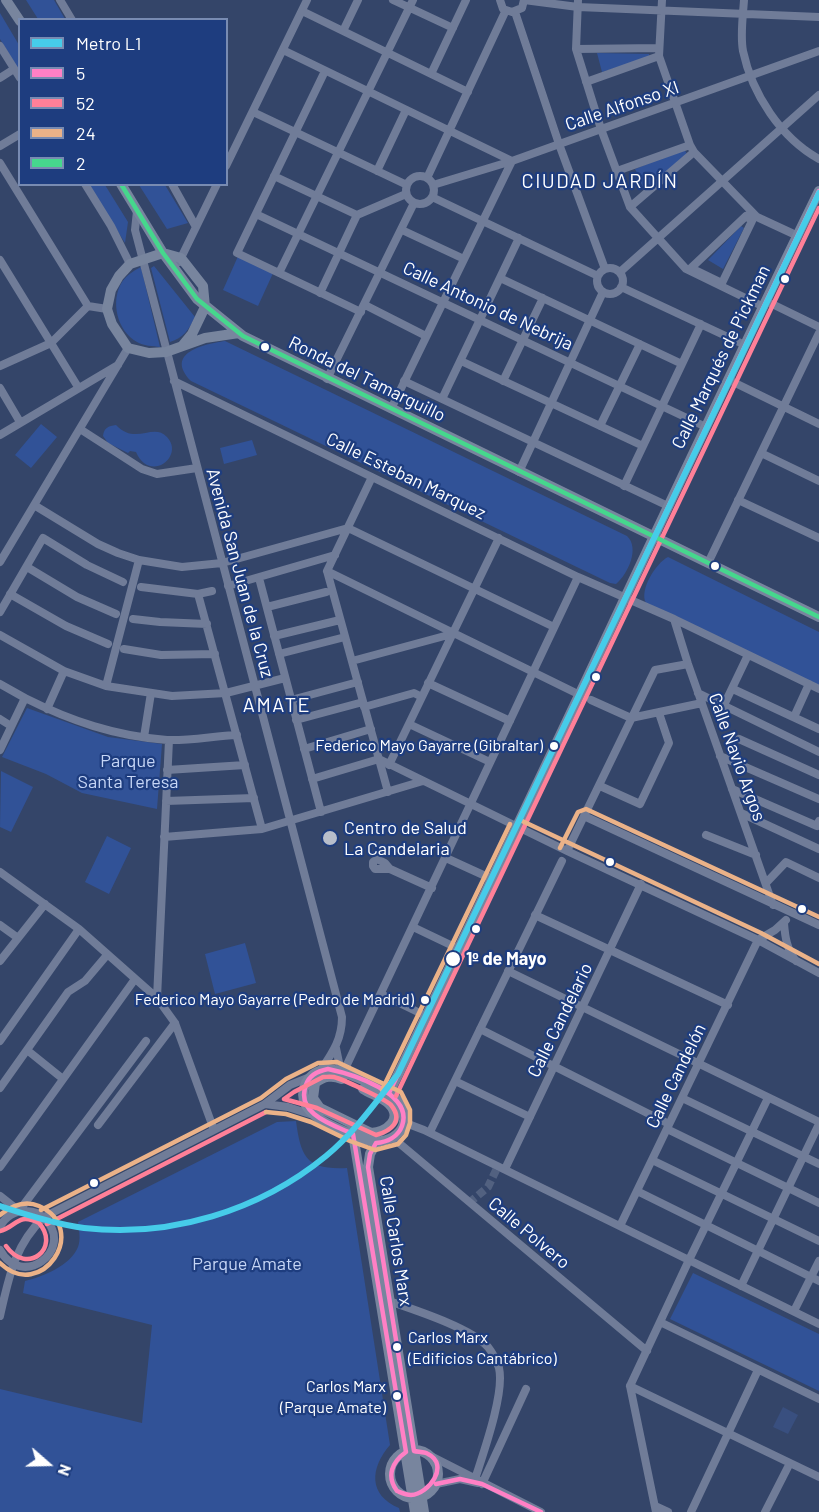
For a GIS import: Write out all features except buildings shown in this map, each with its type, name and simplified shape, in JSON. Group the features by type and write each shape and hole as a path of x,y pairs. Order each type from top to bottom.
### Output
{"main road":[{"path":"6,0 18,18"},
{"name":"Ronda del Tamarguillo","path":"122,186 163,254 197,299 239,333 327,379 819,617"},
{"name":"Calle Marqués de Pickman","path":"386,1092 459,949 819,191"},
{"path":"183,345 192,334 206,307 203,286 181,258 163,254 130,264 119,276 111,290 107,309 112,324 128,348 166,352 205,338 239,333"},
{"path":"321,1070 342,1072 386,1092 400,1104 404,1112 403,1122 393,1138 376,1143 314,1115 305,1103 303,1095 310,1077 321,1070"},
{"path":"363,1089 388,1103 393,1109 393,1121 389,1128 371,1133 320,1108 313,1098 315,1083 320,1079 333,1076 363,1089 386,1092"},
{"name":"Calle Carlos Marx","path":"353,1134 414,1452"},
{"name":"Calle Carlos Marx","path":"376,1143 370,1154 368,1167 414,1452"},
{"path":"414,1452 435,1462 438,1469 436,1484 432,1490 417,1498 398,1492 390,1478 394,1462 414,1452"},
{"path":"414,1452 417,1498 415,1512"},
{"path":"417,1498 424,1512"}],"street":[{"path":"60,0 71,18"},
{"path":"228,162 307,0"},
{"path":"343,31 358,0"},
{"path":"393,0 411,4 453,28"},
{"path":"431,74 466,0"},
{"path":"500,0 506,10 515,12 522,8 524,0 661,11 817,17"},
{"path":"662,0 659,52 692,148 749,209 754,219"},
{"path":"744,0 743,50 765,106 782,129 819,159"},
{"path":"578,3 576,49 601,129 630,207 686,269 819,327"},
{"path":"279,273 411,4"},
{"path":"302,10 468,92"},
{"path":"427,178 506,10"},
{"path":"515,12 559,144 605,268"},
{"path":"0,46 18,75"},
{"path":"576,49 659,52"},
{"path":"283,50 512,161 391,410"},
{"name":"Calle Alfonso XI","path":"433,185 512,161 819,51"},
{"path":"586,82 659,52"},
{"path":"0,78 14,69"},
{"path":"325,70 237,253 320,292 426,336"},
{"path":"620,272 819,95"},
{"path":"377,171 406,110"},
{"path":"253,111 407,185"},
{"path":"0,146 18,135"},
{"path":"616,171 692,148"},
{"path":"630,207 692,148"},
{"path":"0,163 88,306 107,309"},
{"path":"274,176 357,214"},
{"path":"418,176 427,178 433,185 432,197 422,204 414,203 406,194 407,185 418,176"},
{"path":"86,186 111,226 130,264"},
{"path":"173,186 196,227"},
{"path":"176,272 216,186"},
{"path":"320,292 357,214 406,194"},
{"path":"432,197 598,276"},
{"path":"327,379 414,203"},
{"name":"Avenida San Juan de la Cruz","path":"137,209 135,230 342,1017 342,1031 336,1048"},
{"path":"686,269 749,209"},
{"name":"Calle Antonio de Nebrija","path":"256,214 706,427"},
{"path":"754,219 722,284 691,268 746,216 754,219 798,236"},
{"path":"723,287 754,219"},
{"path":"402,230 464,259"},
{"path":"442,399 519,238"},
{"path":"0,260 78,387"},
{"path":"605,268 613,268 620,272 623,279 621,288 615,293 603,292 597,283 598,276 605,268"},
{"path":"500,278 682,364"},
{"path":"621,288 746,345"},
{"path":"519,472 603,292"},
{"path":"504,381 543,298"},
{"path":"0,366 51,343 88,306"},
{"path":"624,486 700,324"},
{"path":"708,563 819,333"},
{"path":"600,426 639,344"},
{"path":"1,556 128,348"},
{"path":"461,361 643,446"},
{"path":"0,435 118,365"},
{"path":"729,380 819,424"},
{"path":"90,381 97,384 102,392"},
{"name":"Calle Esteban Marquez","path":"174,381 578,577 674,619 819,689"},
{"path":"404,381 668,506"},
{"path":"0,388 21,422"},
{"path":"80,429 142,469 157,474 197,468"},
{"path":"761,453 819,480"},
{"path":"372,477 327,571 336,621 345,637 358,682 361,704 388,792"},
{"path":"738,500 819,538"},
{"path":"34,505 98,544 139,560 182,567 222,563 348,528 554,627"},
{"path":"0,612 44,538 87,565 123,582"},
{"path":"389,765 499,538"},
{"path":"228,586 335,555"},
{"path":"106,686 139,560"},
{"path":"27,567 77,597 116,614"},
{"path":"327,571 452,634 580,694"},
{"path":"342,1072 432,888 578,577"},
{"path":"259,578 321,812"},
{"path":"141,587 198,594 212,591"},
{"path":"267,607 326,592"},
{"path":"10,594 66,626 108,644"},
{"path":"198,594 262,829"},
{"path":"133,619 207,624"},
{"name":"Calle Navio Argos","path":"674,619 773,905"},
{"path":"274,636 336,621"},
{"path":"352,661 452,634"},
{"path":"0,635 63,670 106,686 151,693 172,696 226,693 285,678"},
{"path":"279,654 345,637"},
{"path":"124,649 161,655 215,654"},
{"path":"724,705 748,655"},
{"path":"567,851 655,670 688,664"},
{"path":"47,709 63,670"},
{"path":"291,700 358,682"},
{"path":"428,683 510,721"},
{"path":"0,684 65,718 116,733 169,740 237,735"},
{"path":"794,717 809,684"},
{"path":"733,689 819,729"},
{"path":"144,737 151,693"},
{"path":"296,720 414,693 422,697"},
{"path":"698,693 819,752"},
{"path":"0,750 25,698"},
{"path":"591,700 632,718 702,703"},
{"path":"600,786 640,804 669,743 659,713"},
{"path":"0,719 11,726"},
{"path":"409,724 490,762"},
{"path":"304,749 370,729"},
{"path":"739,739 819,775"},
{"path":"157,998 169,740"},
{"path":"720,756 819,799"},
{"path":"312,779 379,759 567,851 758,940 819,973"},
{"path":"167,770 245,765"},
{"path":"164,837 262,829 423,781"},
{"path":"732,789 817,826 819,821"},
{"path":"166,801 254,798"},
{"path":"741,813 819,849"},
{"path":"584,816 788,912 818,923"},
{"path":"706,835 756,855"},
{"path":"446,858 492,879"},
{"path":"430,1132 562,861"},
{"path":"766,883 786,862 819,878"},
{"path":"390,869 432,888"},
{"path":"0,872 79,929 157,998 175,1023 214,1130"},
{"name":"Calle Candelario","path":"505,1169 641,884"},
{"path":"0,961 45,904"},
{"path":"788,912 784,923 785,940 791,955 797,962"},
{"path":"535,915 728,1005"},
{"path":"758,940 784,923"},
{"path":"0,925 18,938"},
{"path":"413,927 459,949"},
{"path":"2,1035 79,929"},
{"name":"Calle Candelón","path":"620,1226 758,940"},
{"path":"0,1088 68,992 85,981 107,954"},
{"path":"508,971 819,1123 741,1286"},
{"path":"0,1167 135,979"},
{"path":"381,993 426,1016"},
{"path":"98,1125 175,1023"},
{"path":"480,1029 736,1163 819,1203"},
{"path":"19,1211 146,1041"},
{"path":"321,1070 336,1048"},
{"path":"336,1048 342,1072"},
{"path":"27,1050 63,1079"},
{"path":"0,1316 12,1264 26,1238 44,1217 265,1104 290,1085 310,1077"},
{"path":"455,1081 530,1117"},
{"path":"682,1098 819,1164"},
{"path":"668,1512 655,1509 630,1386 768,1098"},
{"path":"265,1104 288,1107 314,1115"},
{"path":"403,1122 430,1132 819,1324"},
{"name":"Calle Polvero","path":"393,1138 646,1351"},
{"path":"652,1160 819,1241"},
{"path":"637,1191 815,1279"},
{"path":"0,1196 19,1211"},
{"path":"0,1225 19,1211 37,1212 44,1217 54,1235 49,1255 32,1266 12,1264 5,1259 0,1250"},
{"path":"794,1311 815,1279 819,1261"},
{"path":"389,1301 476,1336 489,1348 499,1368 499,1390 479,1481"},
{"path":"660,1322 819,1400"},
{"path":"691,1512 758,1370"},
{"path":"630,1386 819,1477"},
{"path":"479,1481 526,1389"},
{"path":"414,1452 541,1512"},
{"path":"765,1512 789,1463"},
{"path":"436,1484 460,1479 479,1481"}],"green space":[{"path":"26,0 54,0 64,18 37,18"},
{"path":"0,13 18,43 18,69 0,39"},
{"path":"597,53 649,54 650,58 602,72"},
{"path":"684,149 687,154 644,190 635,169"},
{"path":"90,186 106,186 128,222 125,243"},
{"path":"140,186 166,186 188,223 167,229"},
{"path":"741,226 744,228 723,269 708,260"},
{"path":"239,254 274,271 258,306 223,290"},
{"path":"154,266 195,317 185,333 170,342 151,268"},
{"path":"141,267 160,347 142,344 130,337 120,323 118,315 116,298 118,290 130,273"},
{"path":"225,341 627,536 631,541 632,554 625,574 616,584 610,583 191,381 184,371 182,363 184,357 198,348"},
{"path":"41,424 57,437 31,468 15,455"},
{"path":"116,425 130,434 162,433 171,444 172,452 169,459 163,464 149,466 136,452 128,453 108,443 103,436 104,431"},
{"path":"252,440 257,455 224,464 220,448"},
{"path":"668,557 819,632 819,686 646,603 645,591 650,577"},
{"name":"Parque Santa Teresa","path":"27,708 108,737 162,744 157,809 82,793 46,774 2,757"},
{"path":"1,771 33,787 11,832 0,827"},
{"path":"107,836 131,848 109,894 85,882"},
{"path":"245,943 256,983 215,994 205,954"},
{"name":"Parque Amate","path":"296,1121 300,1144 308,1159 323,1167 347,1168 390,1445 379,1463 375,1480 382,1496 399,1508 400,1512 0,1512 0,1389 142,1423 152,1325 23,1293 25,1281 48,1273 69,1260 79,1244 78,1222 277,1122"},
{"path":"693,1273 819,1334 819,1391 670,1319"}],"shaded area":[{"path":"783,1407 798,1415 788,1434 773,1427"}],"tunnel":[{"path":"469,1203 488,1187 498,1166"}],"metro line":[{"name":"L1","path":"0,1206 62,1224 116,1230 149,1229 212,1216 243,1206 300,1175 336,1147 373,1106 398,1074 819,193"}],"transit line":[{"name":"2","path":"122,186 163,253 197,299 243,336 819,617"},
{"name":"5","path":"389,1093 819,191"},
{"name":"52","path":"396,1096 819,208"},
{"name":"24","path":"560,848 578,812 586,809 819,917"},
{"name":"24","path":"520,820 761,933 819,964"},
{"name":"24","path":"382,1090 510,824"},
{"name":"24","path":"41,1210 261,1098 286,1079 318,1063 337,1062 401,1092 410,1110 410,1123 406,1135 398,1144 375,1150 311,1122 286,1114 266,1112"},
{"name":"5","path":"328,1069 351,1075 378,1087 399,1104 403,1114 402,1126 398,1133 388,1140 376,1143 370,1154 368,1167 414,1451 428,1454 437,1465 437,1472 430,1484 424,1490 411,1495 397,1491 391,1475 397,1460 406,1452 353,1134 318,1117 306,1104 304,1095 309,1079 317,1072 328,1069"},
{"name":"52","path":"323,1077 342,1080 388,1103 395,1111 394,1124 391,1128 376,1135 317,1108 284,1099 323,1077"},
{"name":"52","path":"47,1224 266,1112"},
{"name":"24","path":"0,1215 18,1205 34,1204 54,1217 61,1230 60,1245 54,1258 44,1269 31,1274 16,1273 0,1263"},
{"name":"52","path":"0,1231 26,1219 39,1223 45,1232 44,1249 39,1255 31,1258 23,1259 14,1255 6,1246"},
{"name":"5","path":"436,1484 460,1479 482,1484 541,1512"}],"place":[{"name":"Federico Mayo Gayarre (Gibraltar)","path":"554,746"},
{"name":"Centro de Salud La Candelaria","path":"330,838"},
{"name":"1º de Mayo","path":"453,959"},
{"name":"Federico Mayo Gayarre (Pedro de Madrid)","path":"425,1000"},
{"name":"Carlos Marx (Edificios Cantábrico)","path":"397,1347"},
{"name":"Carlos Marx (Parque Amate)","path":"397,1396"}],"district":[{"name":"CIUDAD JARDÍN","path":"600,181"},
{"name":"AMATE","path":"277,705"}]}
